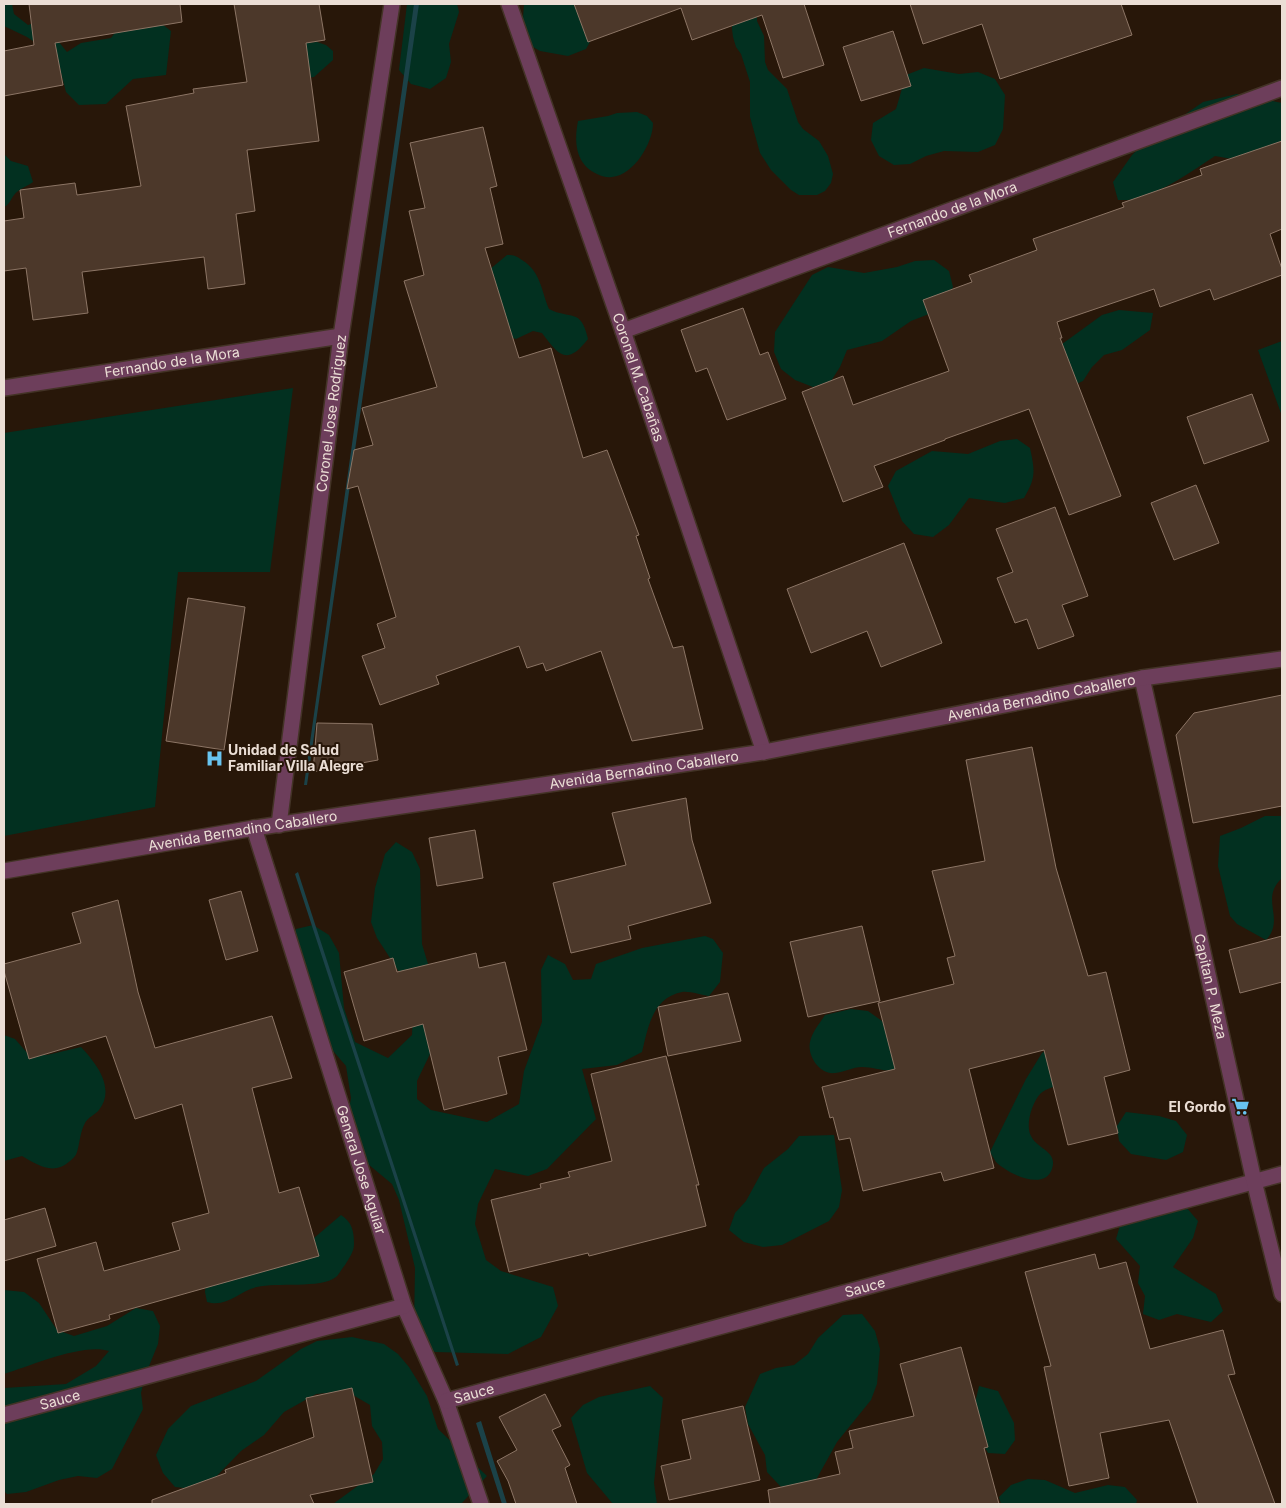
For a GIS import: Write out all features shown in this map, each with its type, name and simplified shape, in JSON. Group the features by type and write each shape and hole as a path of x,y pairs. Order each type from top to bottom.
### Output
{"street":[{"name":"Coronel Jose Rodriguez","path":"279,825 341,336 392,4"},
{"name":"Coronel M. Cabañas","path":"509,4 623,330 764,752"},
{"name":"Fernando de la Mora","path":"623,330 1282,88"},
{"name":"Fernando de la Mora","path":"4,388 341,336"},
{"name":"Avenida Bernadino Caballero","path":"4,871 254,828 764,752 1142,678 1282,659"},
{"name":"Capitan P. Meza","path":"1142,678 1254,1181 1282,1294"},
{"name":"General Jose Aguiar","path":"254,828 404,1306 446,1401 481,1504"},
{"name":"Sauce","path":"446,1401 1282,1174"},
{"name":"Sauce","path":"4,1415 404,1306"}],"green space":[{"path":"4,4 12,4 14,14 28,25 37,22 45,25 67,52 81,43 111,38 131,11 149,14 171,31 166,75 133,79 106,104 79,105 66,92 57,57 27,37 4,26"},
{"path":"407,4 457,4 459,12 449,44 451,62 446,78 430,89 411,84 399,70"},
{"path":"524,4 584,4 592,16 593,34 586,49 568,56 540,51 533,47 522,32"},
{"path":"731,4 757,4 757,21 764,36 765,62 768,70 787,89 798,122 803,129 819,141 828,156 833,174 831,183 825,191 817,195 799,195 791,190 771,170 760,153 750,117 750,82 733,37 733,8"},
{"path":"317,42 326,45 333,51 333,60 314,77 305,78 291,44"},
{"path":"924,68 959,74 978,72 995,79 1005,95 1003,129 995,145 978,152 944,151 926,156 910,164 894,165 879,156 871,140 873,123 896,109 906,75"},
{"path":"1237,94 1282,103 1282,146 1280,148 1249,162 1215,156 1158,191 1137,199 1118,200 1113,182 1132,155 1145,142 1203,102"},
{"path":"637,112 647,116 653,123 650,140 641,157 628,171 620,175 606,177 590,170 580,158 576,144 578,121 617,113"},
{"path":"4,154 11,161 28,166 33,182 16,193 4,207"},
{"path":"507,255 518,258 533,270 540,282 549,309 574,316 582,322 588,339 574,353 564,355 558,352 542,333 533,331 516,339 508,336 489,270"},
{"path":"934,260 949,271 953,287 945,303 929,314 911,321 882,341 847,350 840,367 831,381 813,387 795,380 781,369 774,352 775,332 812,275 828,267 864,273 897,267 915,261"},
{"path":"1119,310 1153,313 1150,330 1122,350 1104,355 1092,367 1083,381 1067,388 1058,347 1102,315"},
{"path":"1282,341 1282,416 1258,350"},
{"path":"293,388 270,572 178,572 155,807 4,836 4,433"},
{"path":"1017,439 1030,448 1033,463 1031,485 1024,498 1005,503 969,498 949,525 933,537 914,534 902,521 888,486 896,471 932,451 968,454 1000,441"},
{"path":"1265,816 1282,816 1282,878 1273,894 1274,924 1266,940 1237,924 1230,916 1218,866 1220,836"},
{"path":"396,842 412,852 420,869 422,944 443,1014 441,1031 417,1081 417,1099 431,1110 487,1122 519,1104 524,1071 542,1022 541,970 548,955 565,964 573,980 591,979 596,964 642,948 705,936 713,939 723,953 720,982 709,996 682,992 672,995 664,1001 658,1007 649,1024 642,1052 617,1065 582,1069 596,1119 547,1169 528,1176 495,1169 478,1204 475,1224 486,1260 501,1271 553,1287 558,1306 541,1337 508,1354 435,1352 420,1343 414,1326 415,1268 399,1200 392,1184 350,1149 345,1133 351,1098 346,1066 322,1038 287,961 296,929 313,925 329,935 339,953 344,1008 355,1042 388,1058 412,1035 413,1015 405,981 377,938 371,922 375,888 385,854"},
{"path":"851,1009 868,1011 882,1021 893,1036 896,1070 862,1067 829,1073 816,1064 811,1053 810,1042 816,1028 825,1015"},
{"path":"4,1035 15,1039 29,1055 47,1055 81,1047 93,1060 102,1076 105,1085 104,1102 99,1110 85,1123 76,1155 58,1168 46,1168 22,1156 4,1161"},
{"path":"1057,1043 1059,1085 1041,1093 1035,1102 1029,1120 1031,1136 1050,1154 1053,1163 1052,1169 1048,1176 1034,1180 1008,1171 996,1162 990,1152 1026,1079 1042,1053"},
{"path":"1126,1112 1159,1116 1176,1121 1187,1135 1183,1152 1166,1160 1131,1154 1119,1141 1117,1126"},
{"path":"834,1135 842,1190 839,1207 829,1221 782,1245 763,1247 744,1242 729,1230 735,1213 746,1201 764,1168 788,1149 799,1136"},
{"path":"1186,1207 1198,1221 1193,1238 1173,1267 1216,1294 1223,1311 1211,1322 1177,1314 1159,1320 1143,1314 1145,1296 1138,1283 1140,1266 1116,1239 1121,1222"},
{"path":"341,1215 352,1227 354,1247 350,1257 336,1277 320,1283 257,1287 221,1303 207,1302 206,1283 307,1244"},
{"path":"4,1290 24,1292 39,1303 57,1330 74,1336 107,1326 136,1308 153,1311 160,1326 158,1344 145,1376 141,1393 143,1409 112,1469 97,1478 78,1476 59,1480 26,1492 7,1494 4,1491 4,1388 66,1384 96,1366 109,1351 98,1349 71,1353 4,1374"},
{"path":"862,1314 875,1331 880,1349 877,1384 871,1400 837,1442 811,1489 794,1494 780,1486 767,1472 765,1455 748,1424 745,1407 760,1374 776,1368 794,1365 808,1354 818,1338 843,1315"},
{"path":"352,1337 384,1344 398,1354 409,1367 427,1396 438,1429 487,1476 461,1504 333,1504 374,1474 383,1459 382,1442 372,1426 370,1405 353,1395 335,1392 316,1394 284,1412 264,1435 241,1451 210,1483 194,1489 175,1487 163,1473 156,1455 168,1429 191,1406 256,1381 301,1349 317,1341"},
{"path":"650,1386 663,1398 654,1483 657,1504 613,1504 587,1473 571,1418 583,1405 599,1397"},
{"path":"979,1386 998,1391 1014,1423 1015,1440 1005,1454 988,1453 980,1438 975,1403"},
{"path":"1028,1479 1045,1480 1075,1493 1108,1485 1125,1487 1137,1500 1136,1504 1001,1504 999,1497 1011,1485"}],"water":[{"path":"414,4 419,4 307,785 304,785"},
{"path":"298,872 459,1365 456,1366 295,874"},
{"path":"481,1421 507,1504 502,1504 476,1423"}],"building":[{"path":"29,4 180,4 182,22 55,43 63,85 4,96 4,51 34,45"},
{"path":"234,4 319,4 325,40 306,43 319,141 247,150 255,211 236,214 245,284 208,289 204,257 82,272 88,313 33,320 26,268 4,271 4,221 24,218 20,190 75,183 77,195 141,186 126,106 194,93 193,89 247,82"},
{"path":"574,4 804,4 824,65 783,78 762,15 692,40 681,8 588,42"},
{"path":"910,4 1121,4 1132,35 1000,79 982,24 923,44"},
{"path":"893,31 911,86 861,101 843,47"},
{"path":"483,127 497,186 490,188 503,244 485,248 519,358 551,348 583,458 607,450 639,535 636,536 650,578 648,579 673,648 683,646 703,729 632,741 601,651 546,671 543,663 527,668 519,646 436,676 439,684 380,705 362,656 385,648 377,624 396,617 358,486 347,489 354,450 373,445 362,408 437,387 404,281 424,275 409,211 425,208 410,143"},
{"path":"1282,141 1282,229 1270,234 1282,269 1282,275 1214,300 1210,289 1160,307 1154,289 1057,322 1062,338 1060,338 1121,496 1069,515 1029,409 874,466 883,487 843,502 802,392 843,376 853,405 949,371 923,300 972,282 969,275 1037,250 1033,239 1124,207 1122,203 1202,175 1200,169"},
{"path":"743,308 760,355 768,352 786,399 727,420 707,368 696,372 681,330"},
{"path":"1252,394 1269,441 1204,464 1187,417"},
{"path":"1196,485 1219,543 1174,560 1151,503"},
{"path":"1055,507 1088,596 1062,605 1074,636 1038,649 1027,619 1015,623 997,578 1013,572 996,529"},
{"path":"904,543 942,643 881,667 867,631 811,653 787,589"},
{"path":"188,598 245,607 224,750 166,741"},
{"path":"1282,695 1282,806 1193,823 1176,735 1194,713"},
{"path":"317,723 372,724 378,760 313,772"},
{"path":"1032,747 1056,868 1088,976 1106,972 1130,1070 1104,1077 1118,1133 1068,1145 1044,1050 969,1069 994,1168 944,1181 941,1172 863,1191 850,1138 839,1140 833,1117 830,1118 822,1087 895,1069 878,1003 954,984 947,958 955,956 932,871 985,861 966,760"},
{"path":"686,798 692,840 711,903 628,926 631,939 571,953 553,883 626,865 612,813"},
{"path":"475,830 483,878 437,886 429,838"},
{"path":"241,891 258,951 226,960 209,900"},
{"path":"118,900 138,992 155,1048 272,1016 292,1078 252,1088 279,1193 299,1187 319,1256 109,1315 110,1319 58,1333 37,1259 96,1242 104,1271 180,1250 172,1223 209,1213 182,1104 135,1119 106,1036 29,1059 4,971 4,964 81,943 72,913"},
{"path":"862,926 880,1001 808,1017 790,942"},
{"path":"1282,936 1282,982 1240,993 1229,950"},
{"path":"476,953 479,968 505,962 527,1050 498,1057 507,1094 444,1110 423,1024 364,1041 344,972 393,958 397,972"},
{"path":"728,993 741,1041 668,1056 658,1007"},
{"path":"666,1056 699,1185 696,1185 706,1226 589,1256 588,1253 509,1272 491,1200 541,1188 540,1184 570,1177 568,1172 612,1161 591,1074"},
{"path":"45,1208 56,1246 4,1261 4,1220"},
{"path":"1095,1254 1099,1269 1126,1262 1150,1349 1223,1330 1235,1374 1228,1375 1275,1504 1198,1504 1169,1420 1100,1433 1109,1478 1069,1486 1044,1367 1051,1366 1025,1272"},
{"path":"961,1347 988,1447 984,1448 999,1504 770,1504 768,1490 840,1474 835,1452 853,1448 849,1431 914,1416 900,1364"},
{"path":"352,1388 373,1482 310,1495 314,1504 152,1504 152,1500 226,1473 225,1470 314,1437 306,1398"},
{"path":"545,1394 561,1426 552,1430 570,1465 565,1468 577,1504 516,1504 508,1481 497,1461 517,1450 499,1417"},
{"path":"743,1406 760,1480 669,1500 661,1466 691,1459 682,1420"}],"place":[{"name":"Unidad de Salud Familiar Villa Alegre","path":"214,758"},
{"name":"El Gordo","path":"1240,1107"}]}
